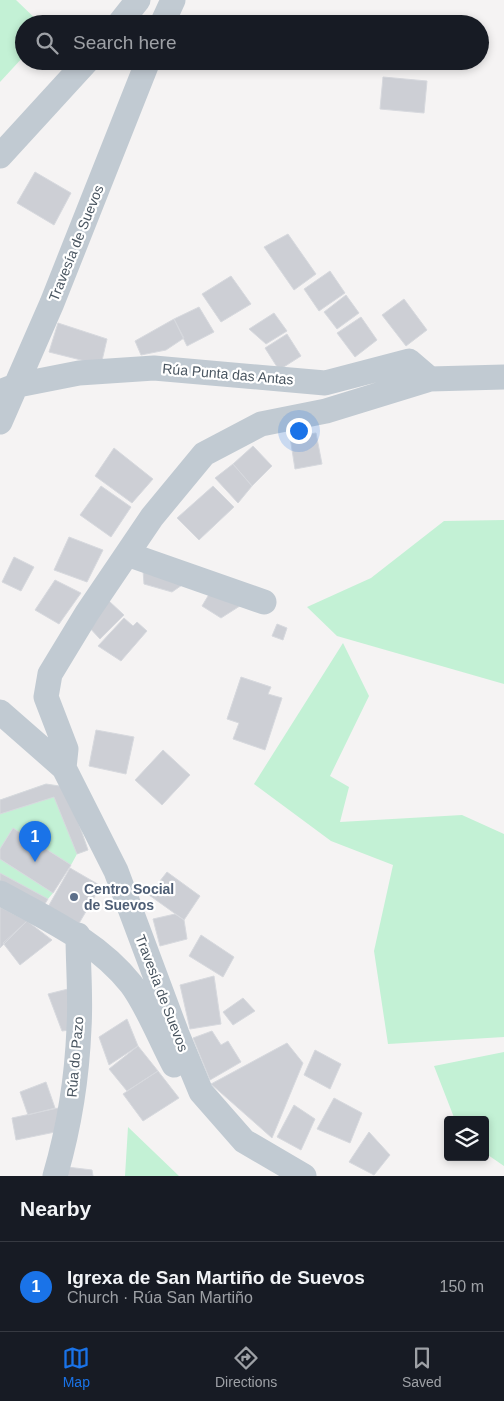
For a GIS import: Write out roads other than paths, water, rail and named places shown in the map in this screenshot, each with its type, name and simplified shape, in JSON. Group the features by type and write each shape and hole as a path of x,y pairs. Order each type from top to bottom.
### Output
{"street":[{"path":"126,15 138,0"},
{"path":"166,15 173,0"},
{"path":"0,156 79,70"},
{"name":"Travesía de Suevos","path":"0,422 9,388 144,70"},
{"name":"Rúa Punta das Antas","path":"9,388 79,373 154,368 325,383 409,361 430,379"},
{"path":"64,768 66,749 46,697 50,674 87,613 152,517 204,454 261,424 326,410 430,379 504,377"},
{"path":"127,554 264,602"},
{"name":"Travesía de Suevos","path":"0,712 64,768 116,871 201,1092 244,1141 304,1176"},
{"path":"0,893 78,935 106,959 131,985 178,1074 194,1075"},
{"name":"Rúa do Pazo","path":"55,1176 64,1145 73,1093 80,1027 78,935"}],"place":[{"name":"Igrexa de San Martiño de Suevos","path":"35,862"},
{"name":"Centro Social de Suevos","path":"74,897"}]}
